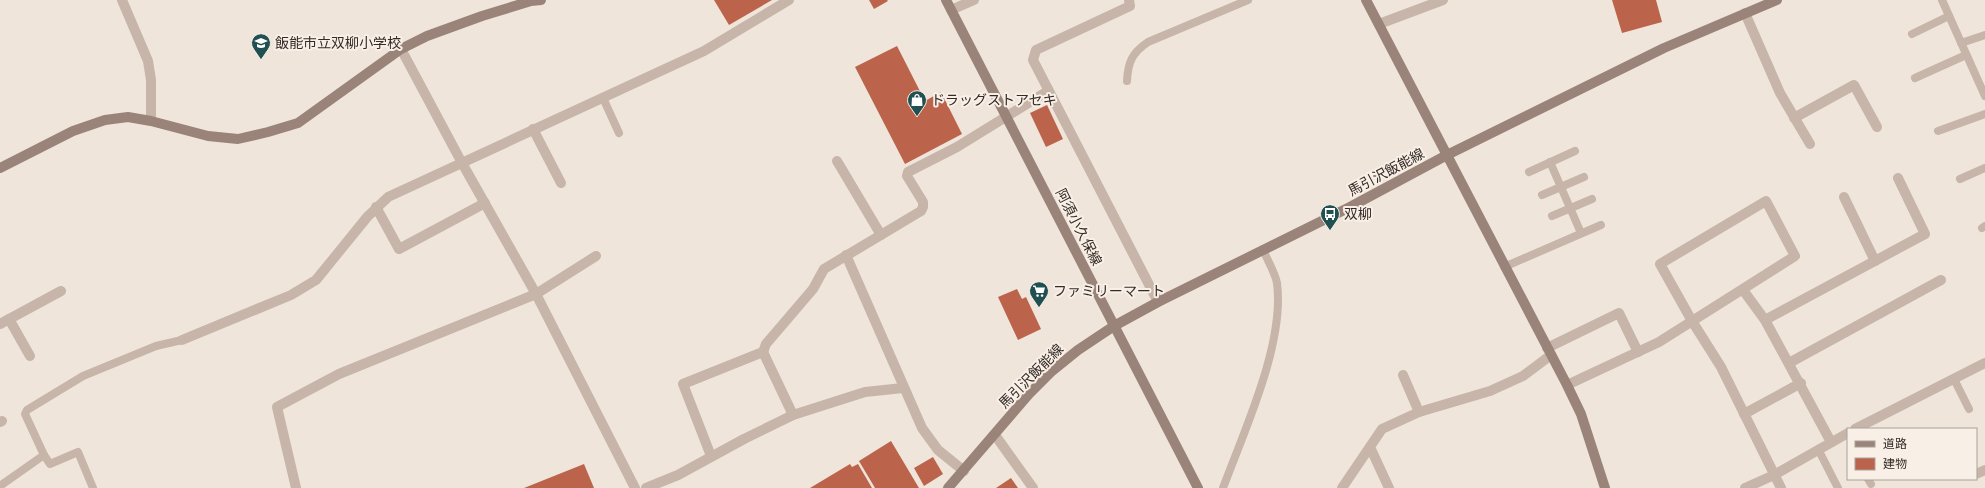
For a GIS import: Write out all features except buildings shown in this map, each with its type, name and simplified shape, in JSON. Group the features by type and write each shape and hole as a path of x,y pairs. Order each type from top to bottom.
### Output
{"street":[{"path":"122,0 148,61 151,80 151,121"},
{"path":"0,168 73,131 105,120 128,117 151,121 208,136 238,139 298,123 401,49 427,36 482,16 531,1 541,0"},
{"path":"182,340 291,295 316,280 376,207 388,197 704,51 789,0"},
{"name":"阿須小久保線","path":"946,0 1198,488"},
{"path":"951,10 974,0"},
{"path":"1129,0 1130,6 1036,50 1033,60 1158,302"},
{"path":"1366,0 1504,267 1567,385 1581,414 1605,488"},
{"path":"1379,24 1442,0"},
{"name":"馬引沢飯能線","path":"948,488 1029,394 1078,350 1114,326 1158,302 1350,207 1447,155 1664,48 1777,0"},
{"path":"1745,13 1780,93 1810,144"},
{"path":"401,49 484,203 536,294 635,488"},
{"path":"1794,118 1854,85 1877,127"},
{"path":"793,415 763,352 766,344 813,289 824,269 921,211 923,207 922,202 907,176 908,172 957,147 1048,91"},
{"path":"533,129 561,183"},
{"path":"837,161 881,234"},
{"path":"1765,320 1925,234 1898,178"},
{"path":"1844,197 1875,261"},
{"path":"1567,385 1659,342 1692,321 1743,290 1795,256 1766,201 1660,264 1692,321 1721,367 1780,488"},
{"path":"376,207 399,249 484,203"},
{"path":"846,255 903,388 922,428 938,450 964,471"},
{"path":"296,488 277,406 339,374 536,294 596,256"},
{"path":"1789,363 1941,280"},
{"path":"1743,290 1765,320 1832,442"},
{"path":"30,356 4,321 61,291"},
{"path":"1342,488 1382,429 1419,412 1490,391 1523,376 1549,351 1618,313 1638,352"},
{"path":"711,456 683,384 763,352"},
{"path":"1857,428 1985,363"},
{"path":"1403,374 1419,412"},
{"path":"1744,414 1801,384"},
{"path":"646,488 678,475 711,456 793,415 865,392 903,388"},
{"path":"995,435 1033,488"},
{"path":"1745,488 1774,475 1818,449 1847,436"},
{"path":"1370,448 1389,488"}],"lane":[{"path":"1127,82 1128,67 1136,50 1148,42 1248,0"},
{"path":"1942,0 1966,54 1983,85 1985,96"},
{"path":"1912,34 1949,16"},
{"path":"1961,43 1985,35"},
{"path":"1915,78 1966,54"},
{"path":"603,98 619,133"},
{"path":"1938,131 1985,114"},
{"path":"1529,172 1576,151"},
{"path":"1550,162 1581,233"},
{"path":"1960,179 1985,168"},
{"path":"1542,195 1584,177"},
{"path":"1552,216 1592,199"},
{"path":"1504,267 1601,224"},
{"path":"1223,488 1266,371 1276,318 1277,282 1263,250"},
{"path":"93,488 78,452 50,464 44,455 25,414 27,410 83,376 156,346 182,340"},
{"path":"1954,379 1969,409"},
{"path":"1818,449 1838,488"},
{"path":"0,486 44,455"}],"place":[{"name":"飯能市立双柳小学校","path":"261,60"},
{"name":"ドラッグストアセキ","path":"917,117"},
{"name":"双柳","path":"1330,231"},
{"name":"ファミリーマート","path":"1039,308"}]}
